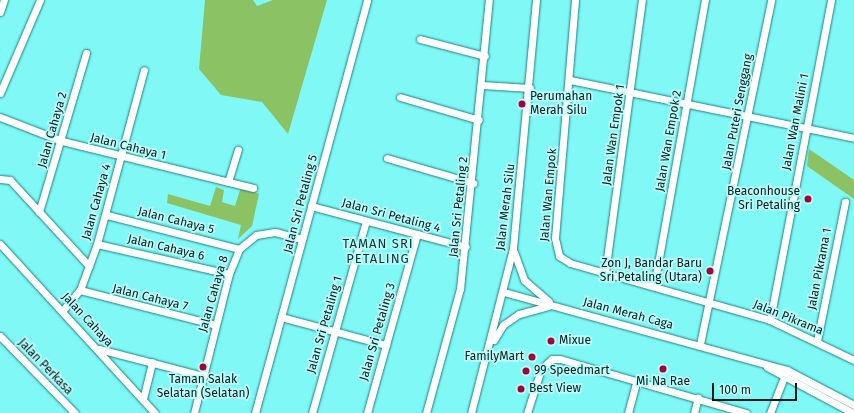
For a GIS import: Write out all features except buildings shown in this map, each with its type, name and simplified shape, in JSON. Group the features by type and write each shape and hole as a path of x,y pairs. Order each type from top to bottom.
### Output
{"street":[{"path":"0,12 4,0"},
{"path":"0,94 40,0"},
{"name":"Jalan Sri Petaling 5","path":"255,413 367,0"},
{"name":"Jalan Sri Petaling 2","path":"426,413 460,289 473,182 489,0"},
{"name":"Jalan Merah Silu","path":"471,413 504,292 513,248 530,88 536,0"},
{"name":"Jalan Wan Empok","path":"575,0 570,80 555,245 562,260 710,302"},
{"name":"Jalan Wan Empok 1","path":"605,273 631,92 642,0"},
{"name":"Jalan Wan Empok 2","path":"654,286 705,0"},
{"name":"Jalan Puteri Senggang","path":"700,344 772,0"},
{"name":"Jalan Wan Malini 1","path":"770,320 832,0"},
{"path":"420,39 485,56"},
{"name":"Jalan Cahaya 2","path":"39,212 62,141 86,53"},
{"name":"Jalan Cahaya 4","path":"62,310 80,290 107,215 144,70"},
{"path":"570,80 748,115 806,129 854,138"},
{"path":"482,85 530,88"},
{"path":"400,97 479,120"},
{"name":"Jalan Cahaya 1","path":"0,117 62,141 121,157 254,188"},
{"path":"228,182 238,149"},
{"path":"387,158 473,182"},
{"path":"0,179 10,180 89,266"},
{"name":"Jalan Pikrama 1","path":"817,341 845,202"},
{"name":"Jalan Sri Petaling 4","path":"311,206 466,247"},
{"name":"Jalan Cahaya 5","path":"107,215 239,249"},
{"name":"Jalan Sri Petaling 1","path":"312,413 366,221"},
{"name":"Jalan Cahaya 8","path":"194,413 229,274 239,249 256,235 275,232 302,239"},
{"name":"Jalan Sri Petaling 3","path":"367,413 417,234"},
{"name":"Jalan Cahaya","path":"0,244 98,349 155,413"},
{"name":"Jalan Cahaya 6","path":"97,244 229,274"},
{"path":"513,248 524,280 552,305"},
{"name":"Jalan Cahaya 7","path":"80,290 216,325"},
{"name":"Jalan Merah Caga","path":"504,292 747,357 786,373 854,405"},
{"name":"Jalan Pikrama","path":"710,302 770,320 817,341 854,360"},
{"path":"490,346 503,325 519,314 552,305"},
{"path":"281,317 386,345"},
{"name":"Jalan Perkasa","path":"0,336 75,413"},
{"path":"98,349 203,376"},
{"path":"527,413 537,376 552,359 637,380 698,397 746,413"},
{"path":"142,399 152,362"},
{"path":"771,412 786,373"},
{"name":"Jalan Merah Caga","path":"786,373 853,413"},
{"path":"628,413 637,380"},
{"path":"694,413 698,397"}],"green space":[{"path":"205,0 253,0 257,6 273,0 327,0 288,134 262,102 221,95 199,69"},
{"path":"809,149 854,180 854,199 807,166"},
{"path":"216,187 224,190 222,202 235,206 241,187 259,194 252,226 238,239 241,225 167,203 168,194 210,206"}],"place":[{"name":"Perumahan Merah Silu","path":"522,104"},
{"name":"Beaconhouse Sri Petaling","path":"808,199"},
{"name":"Zon J, Bandar Baru Sri Petaling (Utara)","path":"710,271"},
{"name":"Mixue","path":"551,341"},
{"name":"FamilyMart","path":"532,357"},
{"name":"Taman Salak Selatan (Selatan)","path":"203,367"},
{"name":"Mi Na Rae","path":"663,369"},
{"name":"99 Speedmart","path":"526,371"},
{"name":"Best View","path":"521,389"}],"district":[{"name":"TAMAN SRI PETALING","path":"378,252"}]}
